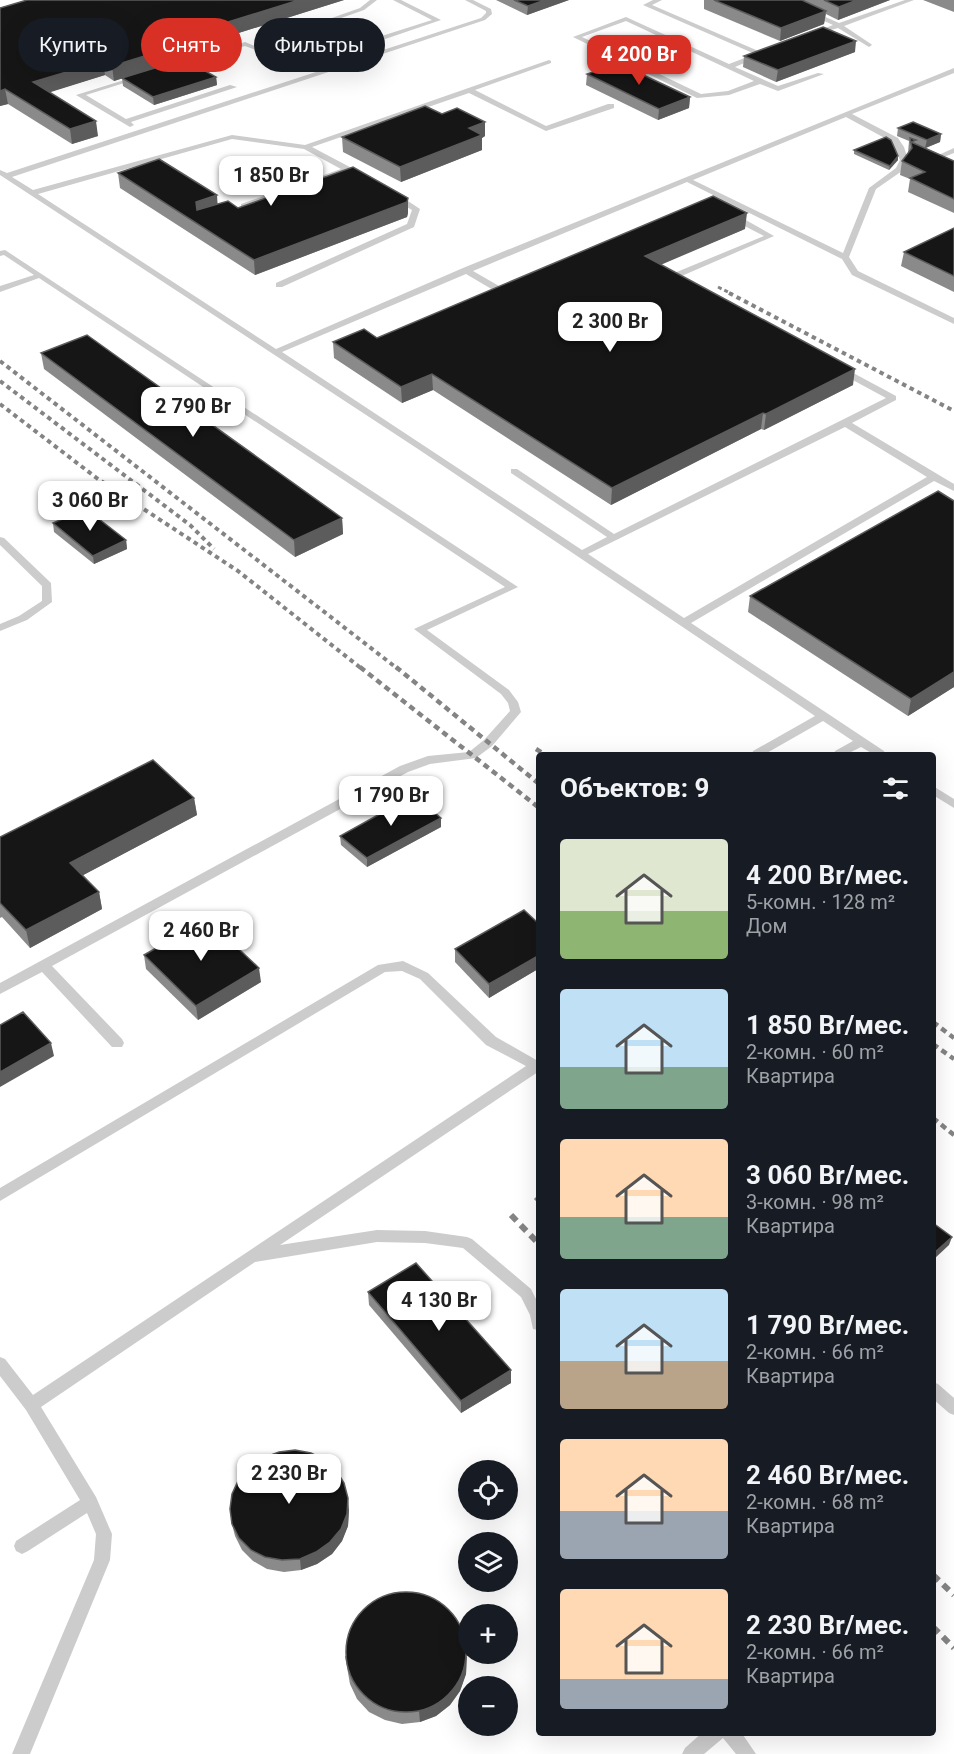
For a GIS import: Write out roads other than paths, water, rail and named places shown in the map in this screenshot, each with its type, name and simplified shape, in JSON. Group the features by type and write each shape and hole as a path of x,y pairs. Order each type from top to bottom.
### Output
{"lane":[{"path":"336,18 362,9 374,0"},
{"path":"385,37 438,20 396,0"},
{"path":"385,52 489,15 489,10 468,0"},
{"path":"659,0 576,37 700,96 729,93 760,81"},
{"path":"781,0 840,26 869,45"},
{"path":"810,36 912,0"},
{"path":"636,12 761,54"},
{"path":"636,12 728,67 778,89 820,74"},
{"path":"728,67 771,50"},
{"path":"306,147 549,62"},
{"path":"275,352 466,270 954,70"},
{"path":"3,174 323,72"},
{"path":"142,131 80,95 146,75"},
{"path":"125,122 232,87"},
{"path":"469,90 546,129 611,106"},
{"path":"846,114 905,145"},
{"path":"32,193 232,137 306,147 367,180"},
{"path":"845,257 873,188 899,169 904,160 895,140"},
{"path":"936,158 954,150"},
{"path":"926,154 945,162"},
{"path":"236,209 348,169"},
{"path":"3,174 581,554 877,752"},
{"path":"686,179 845,257 855,273 954,321"},
{"path":"279,285 411,225 416,209 387,192"},
{"path":"681,283 670,278 770,236 722,211"},
{"path":"0,254 5,252 38,276 334,467 513,586 419,628 506,692 516,712 488,743 472,755 428,760 404,769 0,989"},
{"path":"466,270 503,292"},
{"path":"0,289 38,276"},
{"path":"493,296 513,287"},
{"path":"581,554 893,398 832,365"},
{"path":"845,423 954,488"},
{"path":"514,471 613,537"},
{"path":"684,623 934,477"},
{"path":"0,540 47,585 47,602 23,618 0,628"},
{"path":"760,752 823,716"},
{"path":"843,752 861,742"},
{"path":"936,792 954,804"},
{"path":"43,965 117,1043"},
{"path":"0,1195 382,968 403,966 424,976 491,1041 536,1065"},
{"path":"31,1405 536,1067"},
{"path":"249,1259 290,1249 377,1236 425,1237 467,1243 526,1293 536,1313"},
{"path":"0,1364 31,1405 90,1502 104,1534 102,1560 21,1754"},
{"path":"936,1392 954,1408"},
{"path":"22,1546 90,1502"},
{"path":"692,1754 712,1736"},
{"path":"732,1736 747,1754"}],"railway":[{"path":"718,287 732,294"},
{"path":"729,293 954,411"},
{"path":"0,361 398,669"},
{"path":"0,381 190,525 214,549"},
{"path":"0,404 98,479 238,571 362,669"},
{"path":"360,667 536,805"},
{"path":"396,667 536,781"},
{"path":"536,749 541,752"},
{"path":"936,1024 954,1038"},
{"path":"936,1046 954,1059"},
{"path":"936,1120 954,1135"},
{"path":"511,1215 536,1241"},
{"path":"936,1578 954,1595"},
{"path":"936,1630 954,1648"}]}
